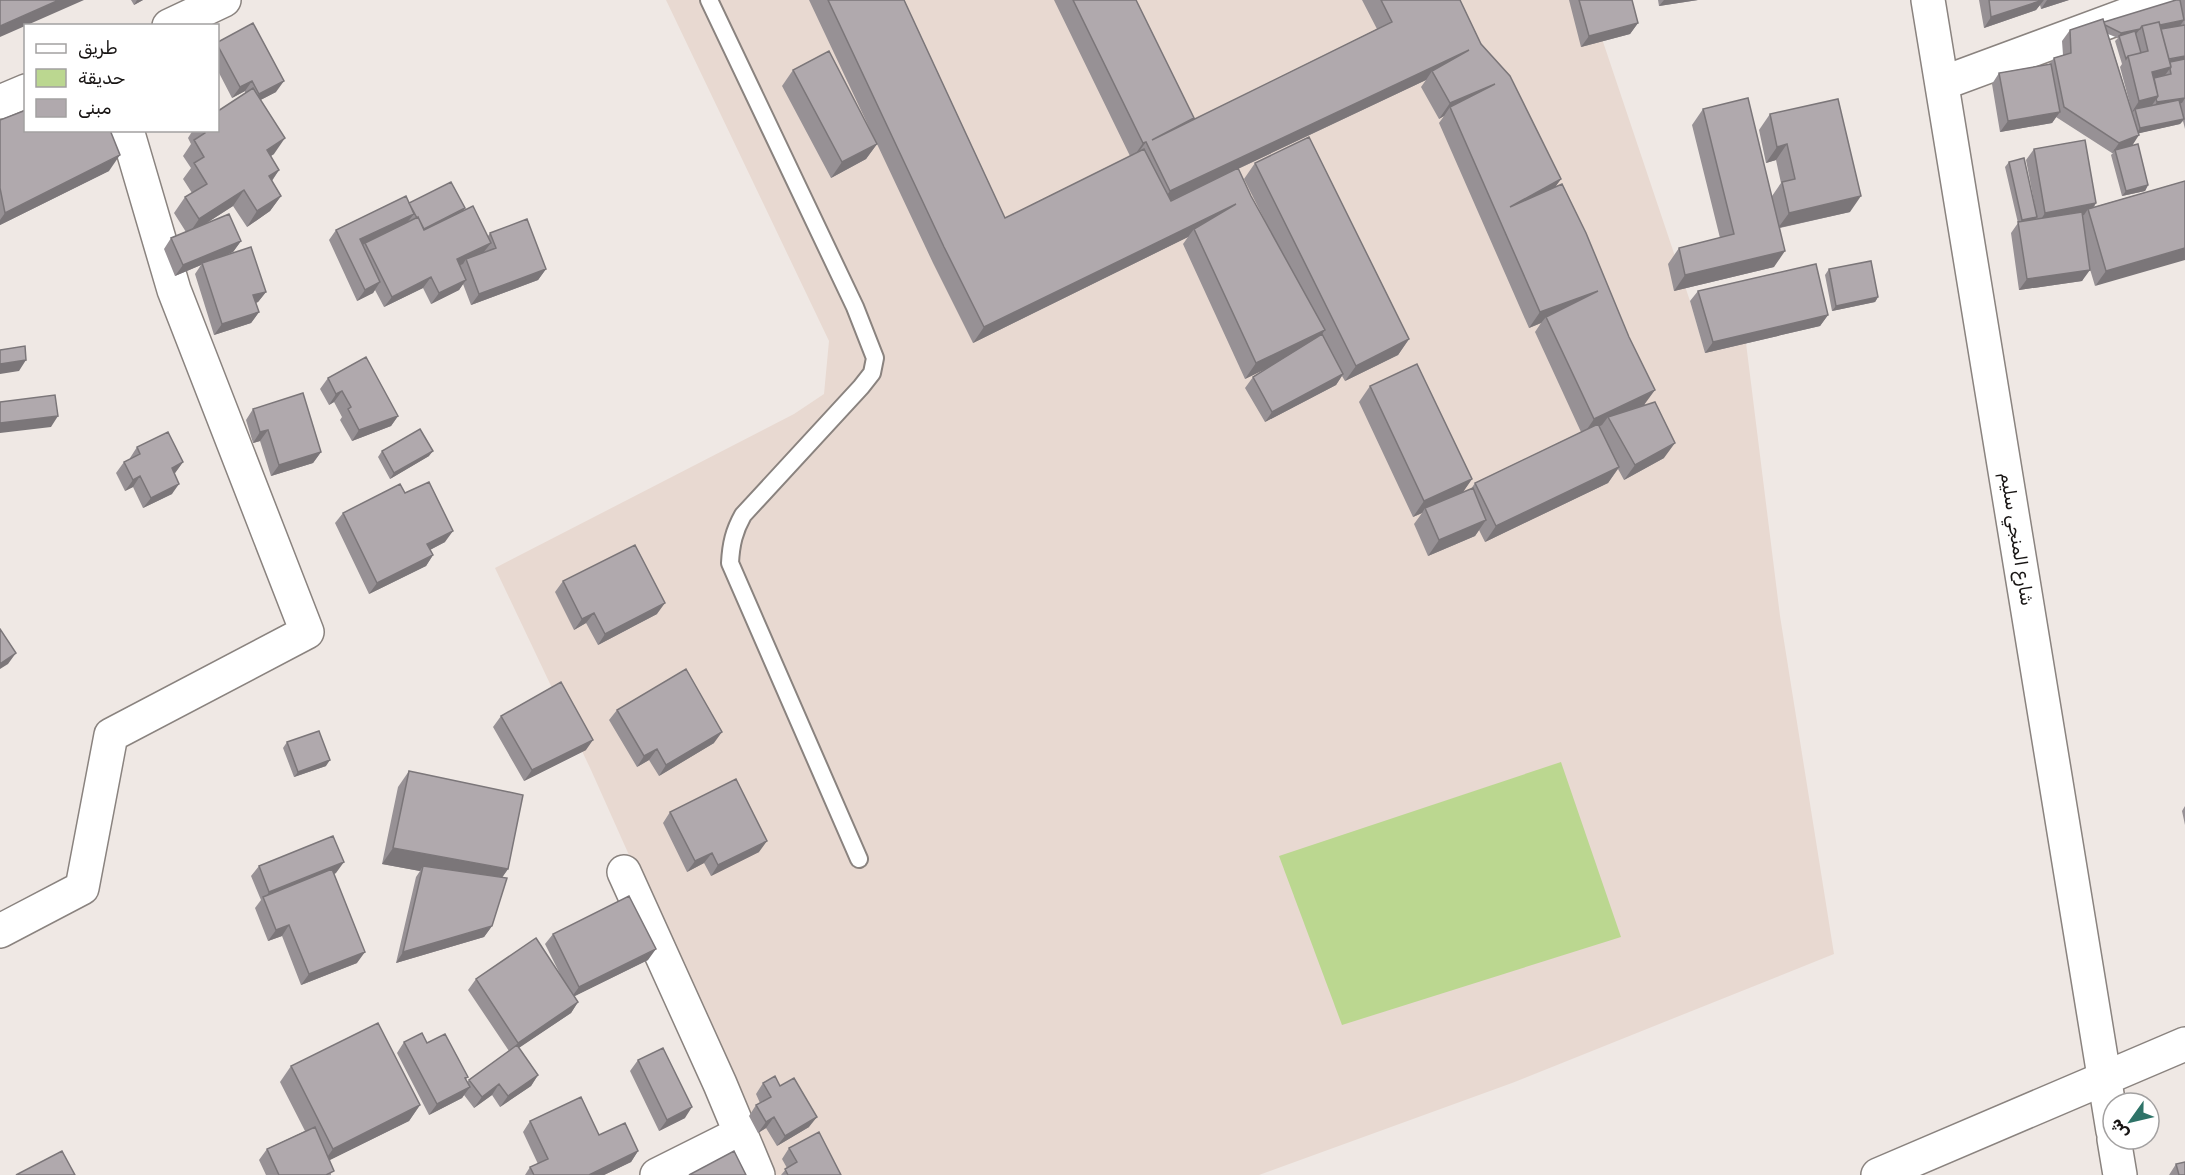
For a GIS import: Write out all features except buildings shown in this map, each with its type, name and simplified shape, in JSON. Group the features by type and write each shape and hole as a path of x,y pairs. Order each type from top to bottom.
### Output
{"street":[{"path":"173,24 224,0"},
{"name":"شارع المنجي سليم","path":"1928,0 2107,1091"},
{"path":"1943,83 2168,0"},
{"path":"0,102 24,92"},
{"path":"0,932 82,888 111,735 307,632 174,290 129,132"},
{"path":"624,872 758,1175"},
{"path":"1878,1175 2185,1044"},
{"path":"657,1175 741,1133"},
{"path":"2116,1151 2120,1175"}],"lane":[{"path":"709,0 855,307 875,358 872,373 861,387 743,515 735,530 730,562 859,860"}],"shaded area":[{"path":"666,0 1589,0 1705,352 1746,343 1780,616 1834,954 1512,1083 1259,1175 772,1175 591,770 495,568 794,414 824,394 829,341"}],"green space":[{"path":"1561,762 1621,937 1342,1025 1279,856"}]}
